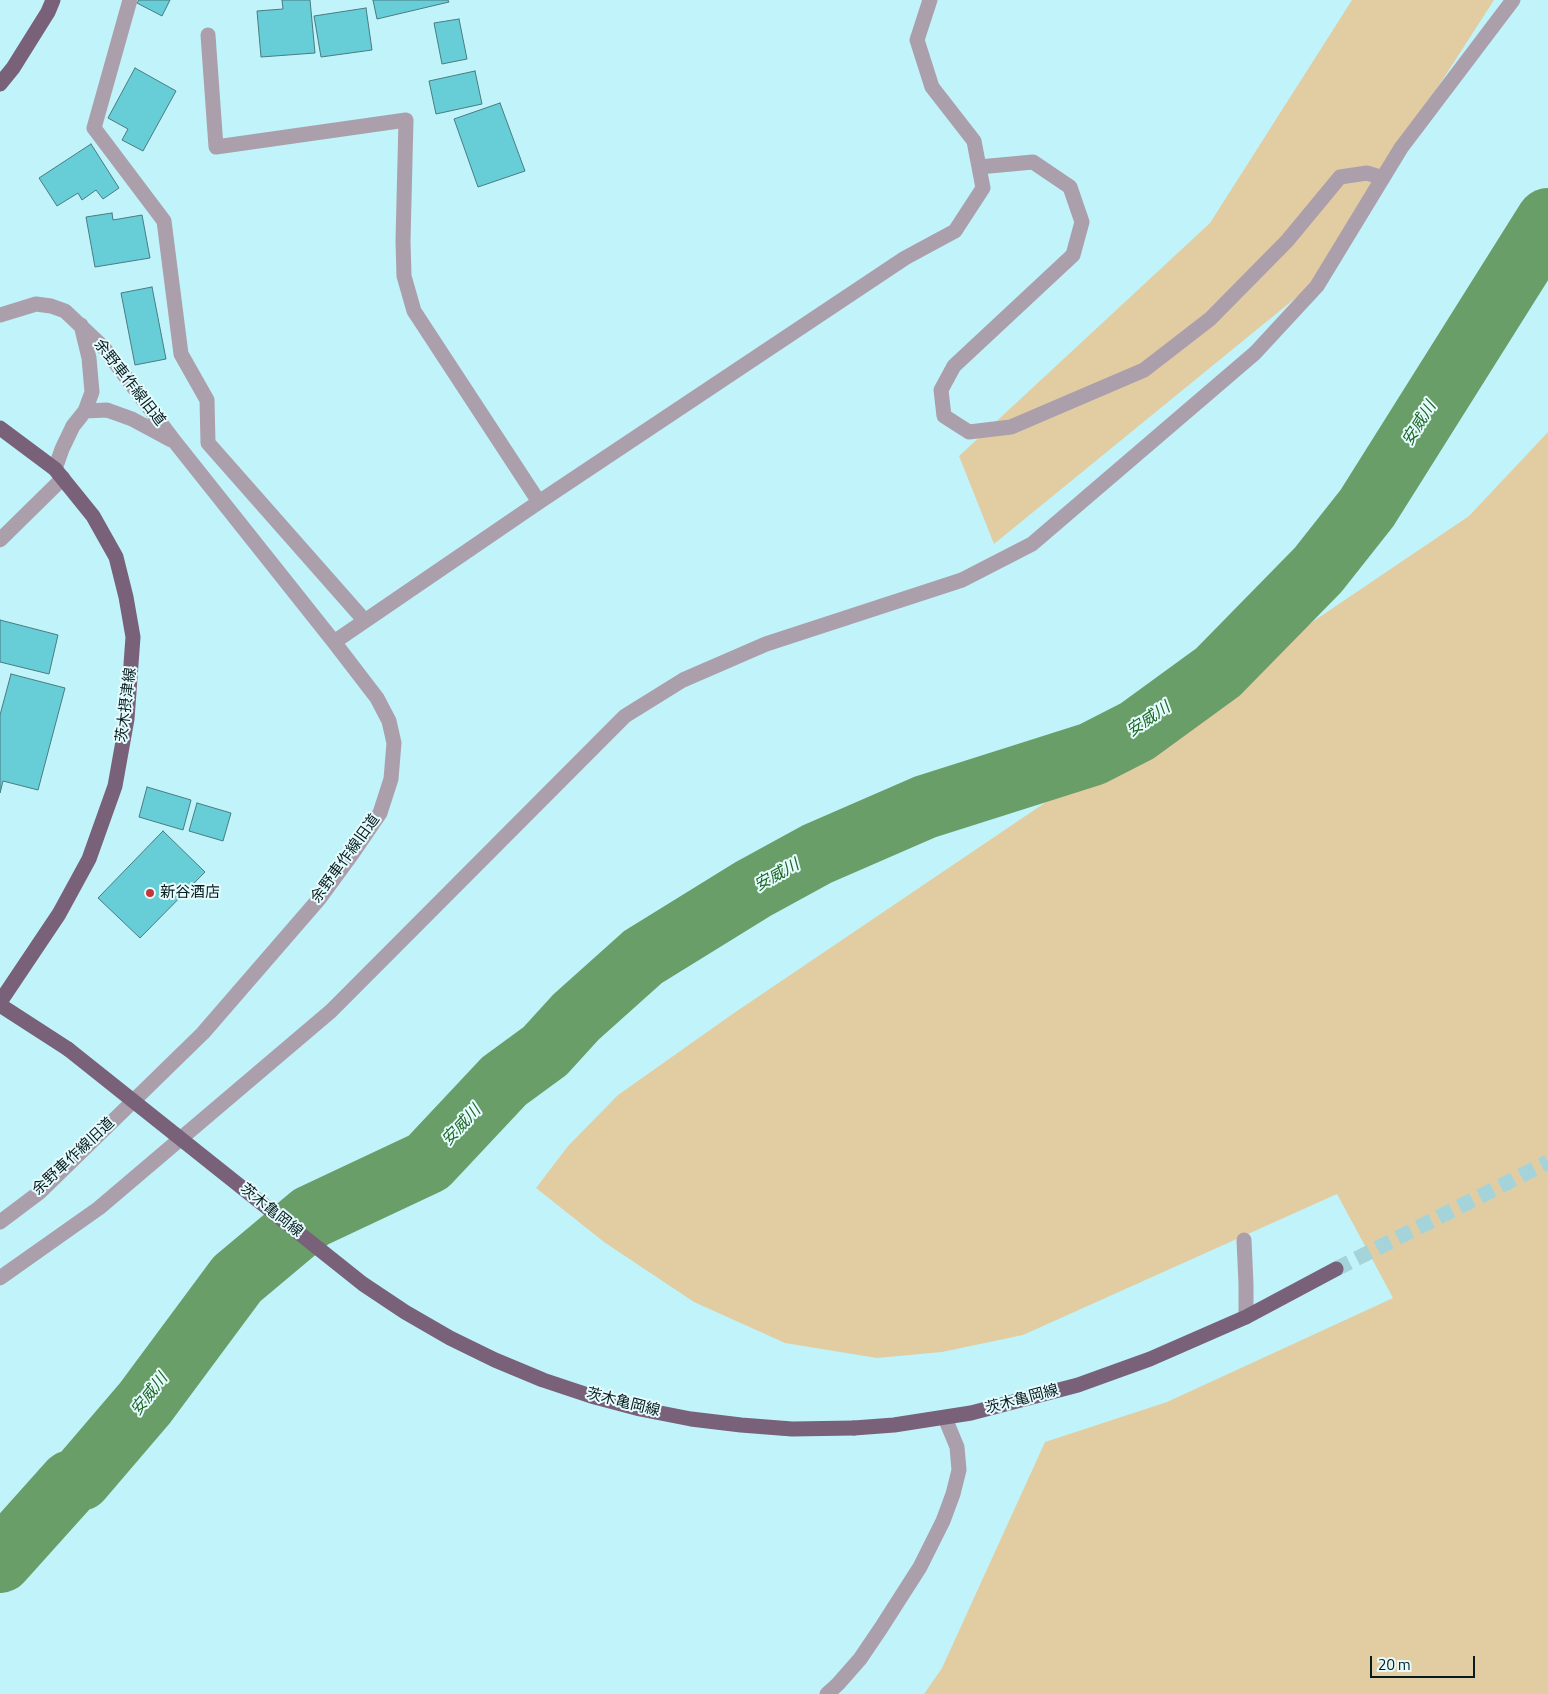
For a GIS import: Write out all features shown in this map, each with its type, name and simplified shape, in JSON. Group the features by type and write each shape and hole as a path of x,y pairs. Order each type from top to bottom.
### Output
{"main road":[{"path":"0,84 13,68 48,12 53,0"},
{"name":"茨木摂津線","path":"0,428 59,473 93,516 116,557 133,637 127,719 115,786 89,860 59,914 0,1003"},
{"name":"茨木亀岡線","path":"0,1003 68,1049 363,1284 406,1312 450,1338 495,1360 543,1380 591,1396 640,1409 690,1419 741,1426 792,1429 854,1428 945,1418 998,1407 1078,1385 1150,1359 1246,1317 1336,1269"}],"street":[{"path":"130,0 94,128 164,221 181,354 207,400 208,443 365,621"},
{"path":"334,642 539,502 905,258 955,231 983,188 974,141 932,87 918,40 930,0"},
{"path":"0,1278 99,1208 331,1011 625,716 683,680 766,644 962,580 1032,544 1255,353 1317,286 1401,148 1513,0"},
{"path":"208,35 216,147 406,120 404,276 414,311 539,502"},
{"path":"979,167 1033,162 1070,187 1082,222 1073,255 954,366 941,390 944,416 970,432 1011,427 1144,370 1210,319 1287,241 1340,176 1367,173 1383,178"},
{"name":"余野車作線旧道","path":"0,315 36,304 51,306 65,311 82,325 104,348 175,442 377,698 389,721 394,743 391,780 380,813 318,899 203,1034 40,1192 0,1222"},
{"name":"余野車作線旧道","path":"59,473 62,449 73,426 85,411 92,392 89,358 82,325"},
{"name":"余野車作線旧道","path":"85,411 107,410 132,419 175,442"},
{"path":"0,540 59,473"},
{"path":"1244,1240 1246,1317"},
{"path":"828,1694 860,1659 892,1611 920,1567 943,1521 959,1470 958,1447 945,1418"}],"shaded area":[{"path":"1352,0 1494,0 1309,287 994,544 959,456 1210,223"},
{"path":"1548,432 1548,1694 924,1694 942,1668 1045,1442 1167,1402 1393,1298 1337,1194 1023,1335 942,1352 877,1358 785,1343 694,1302 604,1242 536,1188 568,1146 618,1095 734,1013 1469,516"}],"building":[{"path":"139,0 170,0 162,16 137,3"},
{"path":"282,0 310,0 315,53 261,57 257,11 283,9"},
{"path":"373,0 448,0 449,2 377,19"},
{"path":"366,8 372,50 321,57 314,16"},
{"path":"459,19 467,59 442,64 434,23"},
{"path":"135,68 176,91 143,151 122,140 128,129 108,118"},
{"path":"475,71 482,104 436,114 429,81"},
{"path":"500,103 525,171 478,187 454,119"},
{"path":"91,144 119,188 103,199 96,190 82,200 78,193 57,206 39,178"},
{"path":"112,213 113,220 142,215 150,258 95,267 86,217"},
{"path":"152,287 166,359 135,365 121,293"},
{"path":"0,620 58,635 49,674 0,662"},
{"path":"11,674 65,688 38,790 3,781 0,793 0,715"},
{"path":"147,787 191,800 183,830 139,817"},
{"path":"197,803 231,813 223,841 189,831"},
{"path":"163,831 205,872 140,938 98,898"}],"waterway":[{"name":"安威川","path":"0,1561 71,1482 80,1479 145,1403 237,1279 311,1217 428,1162 504,1081 545,1051 576,1017 643,957 753,889 817,854 925,807 1092,754 1137,731 1218,672 1318,570 1367,508 1548,220"}],"tunnel":[{"path":"1336,1269 1548,1162"}],"place":[{"name":"新谷酒店","path":"150,893"}]}
